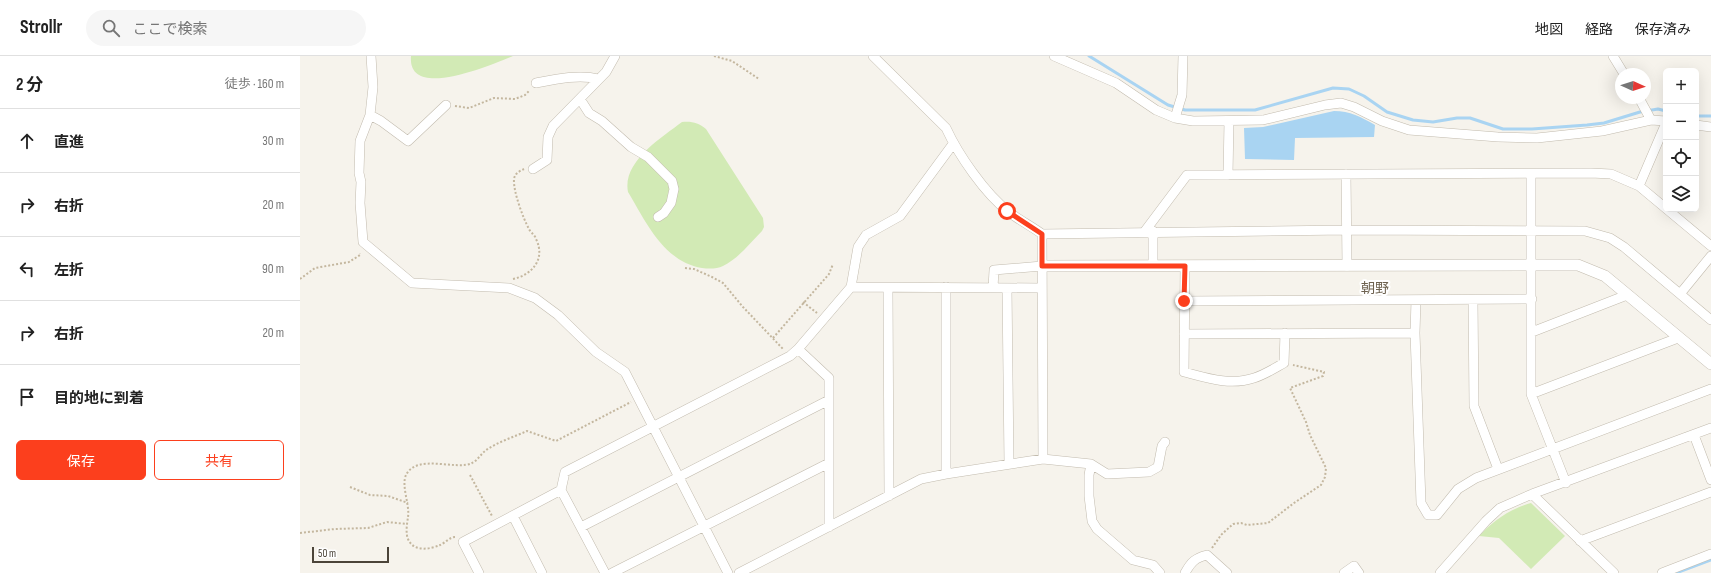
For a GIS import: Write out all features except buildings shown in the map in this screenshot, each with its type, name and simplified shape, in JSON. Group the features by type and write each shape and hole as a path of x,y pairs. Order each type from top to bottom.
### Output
{"street":[{"path":"371,56 373,87 370,114 360,140 359,173 361,182 360,202 363,242 412,283 509,288 535,298 558,315 596,352 625,372 728,573"},
{"path":"534,169 547,160 548,137 553,126 606,72 615,56"},
{"path":"873,56 946,128 954,144 983,185 1007,211 1042,234 1149,231 1585,231 1610,238 1624,247 1711,320"},
{"path":"1054,56 1116,83 1156,110 1175,118 1193,121 1263,120 1342,103 1354,107 1382,121 1409,130 1498,137 1537,138 1602,131 1651,120 1663,122"},
{"path":"1175,118 1182,95 1183,56"},
{"path":"1613,56 1620,68"},
{"path":"536,83 559,78 591,77 599,79"},
{"path":"580,99 589,113 602,121 631,147 648,157 672,181 674,189 671,203 664,213 658,217"},
{"path":"1642,104 1651,120"},
{"path":"370,114 381,120 408,141 446,105"},
{"path":"1228,175 1229,121"},
{"path":"1699,125 1711,127"},
{"path":"1639,186 1663,129"},
{"path":"605,573 561,490 565,472 790,356 798,349 851,287 858,247 866,235 900,216 954,144"},
{"path":"1346,174 1347,266"},
{"path":"1532,174 1531,394 1566,482"},
{"path":"1153,266 1149,231 1187,175 1611,174 1639,186 1711,246"},
{"path":"1042,234 1041,288 1043,459"},
{"path":"1680,294 1711,256"},
{"path":"993,288 994,270 1042,266 1578,266 1605,276 1711,364"},
{"path":"1185,266 1184,372 1218,381 1240,381 1255,378 1284,363 1286,333"},
{"path":"851,287 1041,288"},
{"path":"888,288 888,496"},
{"path":"946,288 946,474"},
{"path":"1008,288 1009,464"},
{"path":"1532,332 1627,295"},
{"path":"1184,301 1532,299"},
{"path":"1416,300 1415,333 1420,503 1428,515 1437,515 1458,489 1476,478 1711,389"},
{"path":"1473,300 1474,406 1498,469"},
{"path":"1184,334 1415,333"},
{"path":"1531,394 1678,338"},
{"path":"798,349 829,378 830,527"},
{"path":"581,527 829,400"},
{"path":"1440,573 1486,521 1500,508 1532,494 1711,428"},
{"path":"1694,435 1711,480"},
{"path":"739,573 920,479 1043,459 1091,464 1107,474 1150,472 1158,467 1162,446 1165,442"},
{"path":"612,573 829,463"},
{"path":"1091,464 1089,474 1089,496 1092,521 1096,529 1133,560 1153,565 1160,573"},
{"path":"480,573 463,542 561,490"},
{"path":"1580,541 1711,492"},
{"path":"1532,494 1614,573"},
{"path":"513,516 542,573"},
{"path":"1662,573 1711,554"},
{"path":"1185,573 1190,563 1196,558 1207,555 1227,573"},
{"path":"1344,573 1354,566 1359,573"}],"path":[{"path":"714,56 732,60 758,79"},
{"path":"446,105 469,108 494,98 515,99 525,95 536,83"},
{"path":"510,279 529,273 537,263 540,255 537,239 529,229 518,200 514,183 514,178 517,172 524,169 534,169"},
{"path":"300,279 315,268 349,262 360,255 363,242"},
{"path":"773,338 828,274 833,264"},
{"path":"685,268 694,268 723,283 743,307 790,356"},
{"path":"803,302 824,319"},
{"path":"1207,555 1221,535 1233,524 1241,523 1247,525 1268,523 1321,485 1325,477 1326,468 1290,388 1323,376 1324,372 1284,363"},
{"path":"463,542 457,537 452,537 446,542 432,548 417,548 409,541 407,535 409,509 405,481 406,474 414,468 429,462 462,466 472,463 486,450 527,431 556,441 638,399"},
{"path":"470,475 497,524"},
{"path":"350,487 370,495 388,496 408,503"},
{"path":"300,533 335,529 368,528 387,522 407,524"}],"green space":[{"path":"411,56 513,56 470,72 436,78 422,77 413,70"},
{"path":"682,122 695,123 706,129 763,218 764,227 762,231 734,259 718,268 702,268 677,258 649,228 628,192 628,181 631,171 637,161 654,143"},
{"path":"1531,503 1565,536 1531,569 1499,538 1479,536 1490,525 1503,516 1516,508"}],"water":[{"path":"1334,111 1355,115 1375,125 1374,137 1295,138 1294,160 1245,159 1244,128 1263,127"}],"waterway":[{"path":"1089,56 1168,105 1185,110 1255,110 1333,88 1349,89 1364,96 1387,112 1413,120 1433,122 1457,118 1470,118 1503,129 1532,129 1587,125 1604,123 1640,112 1658,109 1663,110"},
{"path":"1699,116 1711,116"},
{"path":"1676,573 1711,560"}],"district":[{"name":"朝野","path":"1375,288"}],"route":[{"path":"1007,211 1042,234 1042,266 1185,266 1184,301"}]}
